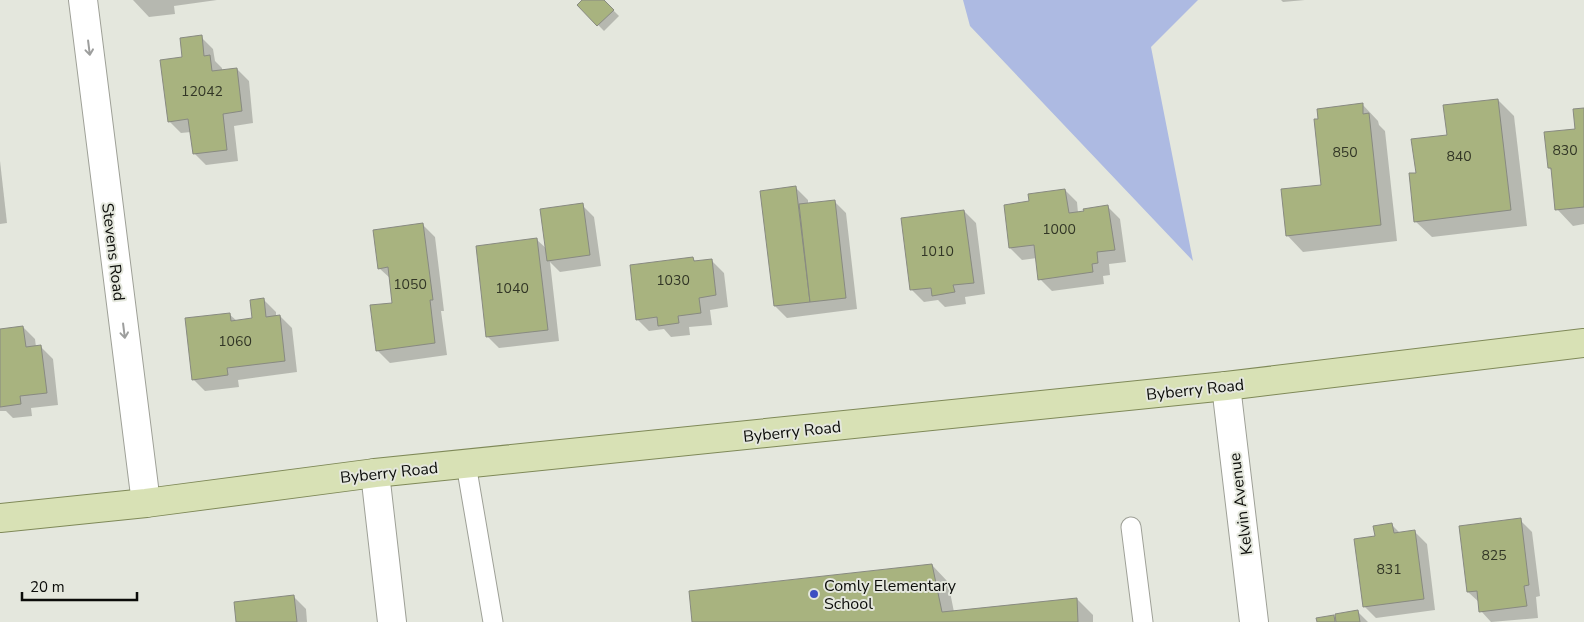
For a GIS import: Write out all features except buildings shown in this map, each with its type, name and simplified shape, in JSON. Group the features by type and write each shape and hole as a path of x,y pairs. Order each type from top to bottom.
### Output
{"main road":[{"name":"Byberry Road","path":"0,518 146,503 375,473 1226,386 1584,343"}],"street":[{"name":"Stevens Road","path":"83,0 146,503"},
{"name":"Kelvin Avenue","path":"1226,386 1254,622"},
{"path":"375,473 392,622"}],"lane":[{"path":"466,464 493,622"},
{"path":"1131,527 1143,622"}],"shaded area":[{"path":"963,0 1198,0 1151,47 1193,261 970,26"}],"place":[{"name":"Comly Elementary School","path":"814,594"}]}
